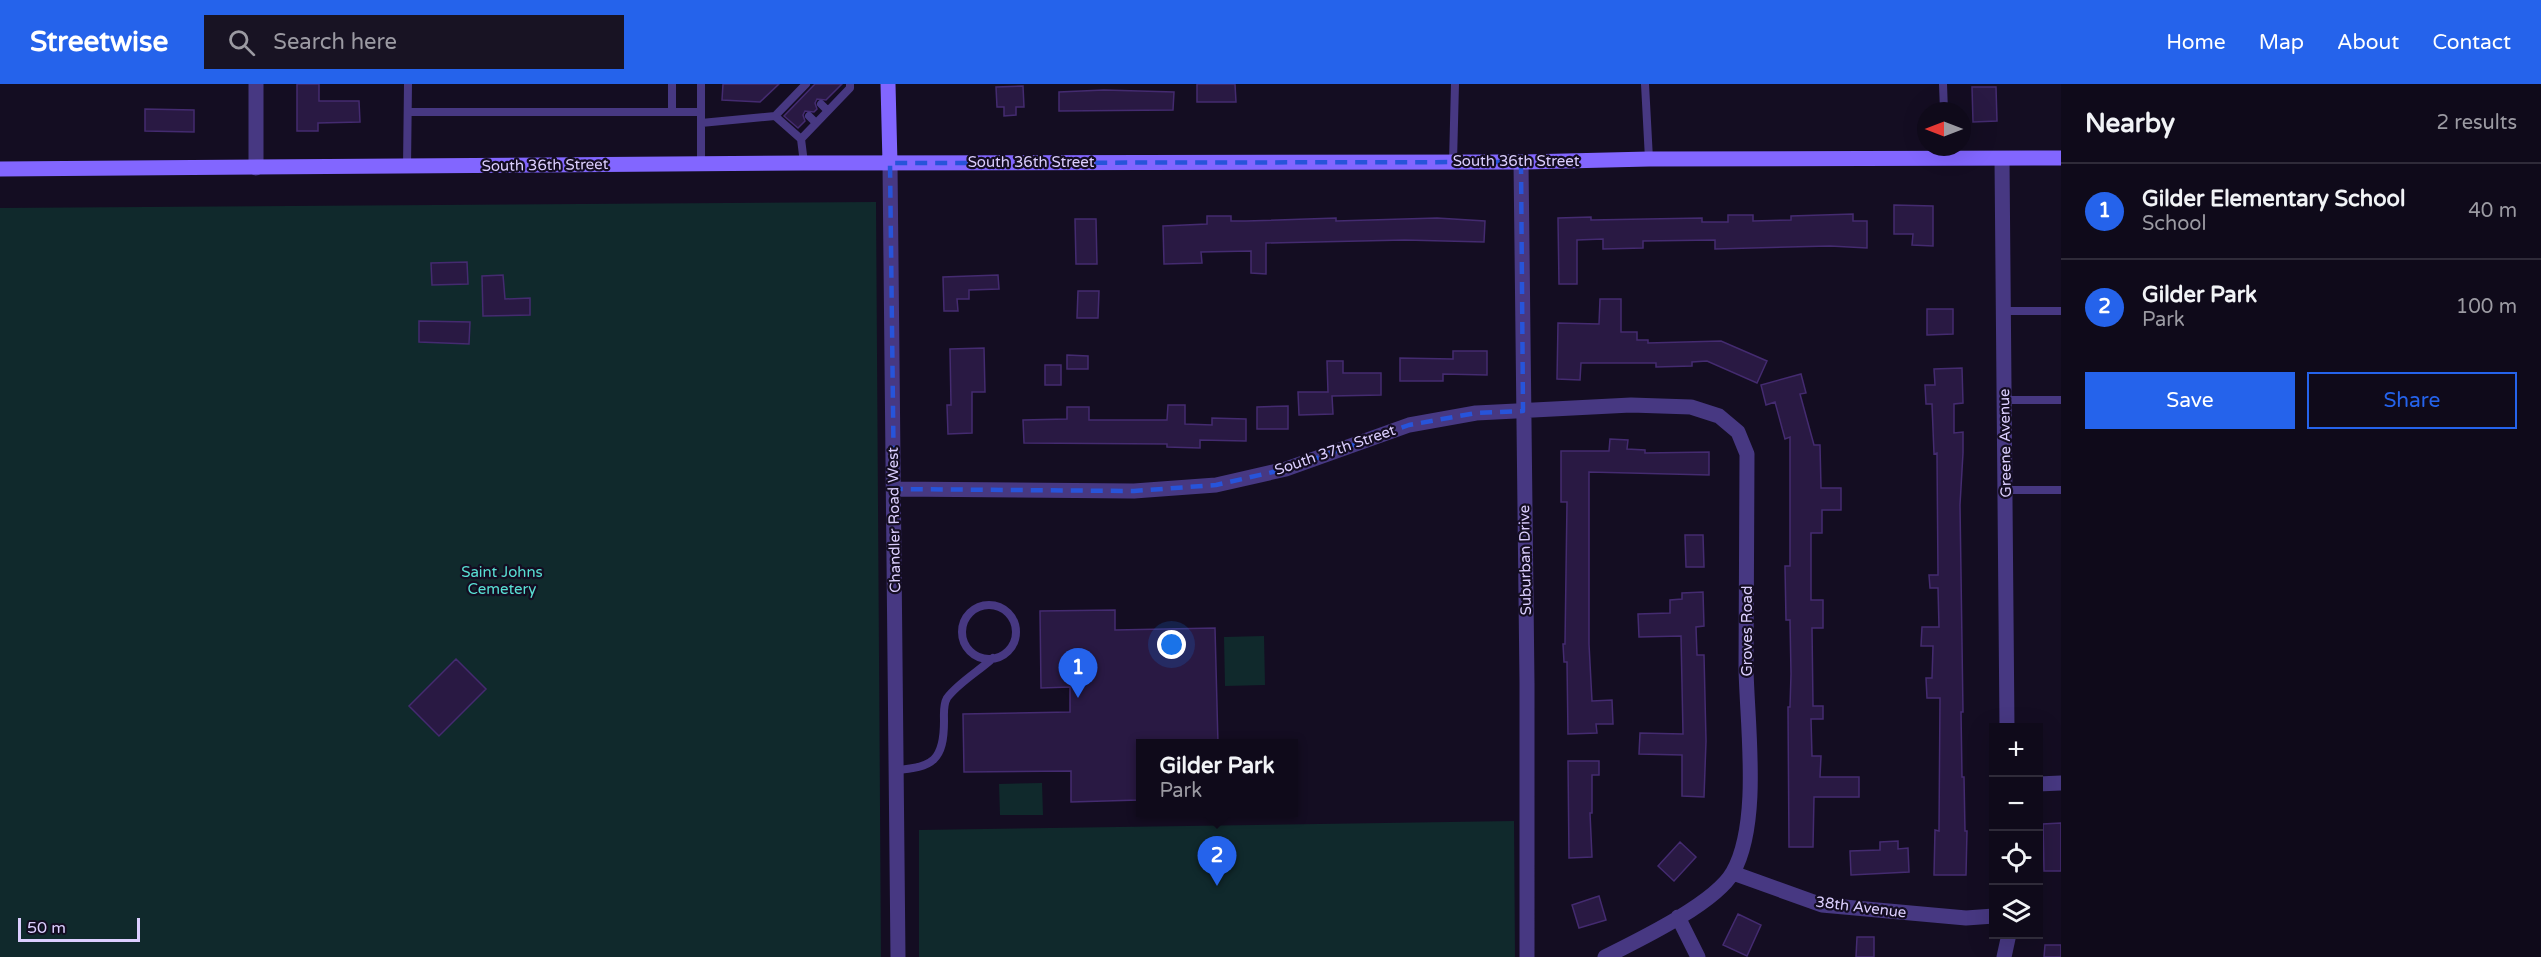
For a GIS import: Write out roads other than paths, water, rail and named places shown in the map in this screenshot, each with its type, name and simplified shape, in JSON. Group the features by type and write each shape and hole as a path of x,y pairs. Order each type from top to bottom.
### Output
{"main road":[{"name":"Chandler Road West","path":"888,84 890,163"},
{"name":"South 36th Street","path":"0,169 804,163 1521,162 1917,154"},
{"name":"South 36th Street","path":"1971,156 2002,159 2061,158"}],"street":[{"path":"256,84 256,168"},
{"name":"Greene Avenue","path":"2002,159 2007,723"},
{"name":"Suburban Drive","path":"1521,162 1527,682 1527,957"},
{"name":"Chandler Road West","path":"890,163 898,957"},
{"name":"South 37th Street","path":"894,489 1134,490 1216,485 1286,469 1409,425 1476,413 1631,405"},
{"name":"Groves Road","path":"1605,957 1706,900 1733,873 1744,844 1750,798 1746,668 1747,454 1738,432 1719,416 1691,407 1631,405"},
{"path":"2043,784 2061,783"},
{"name":"38th Avenue","path":"1733,873 1822,905 1966,918 1989,916"},
{"path":"1678,917 1698,957"},
{"path":"2004,957 2008,939"}],"lane":[{"path":"407,166 408,84"},
{"path":"672,84 672,111"},
{"path":"701,84 701,164"},
{"path":"804,163 801,139 813,119 839,94 850,88 850,84"},
{"path":"1453,162 1455,84"},
{"path":"1645,84 1649,159"},
{"path":"1943,84 1944,102"},
{"path":"701,123 775,116 794,101 806,87"},
{"path":"408,112 701,112"},
{"path":"775,116 801,139"},
{"path":"2004,311 2061,311"},
{"path":"2004,400 2061,400"},
{"path":"2006,490 2061,490"},
{"path":"895,770 926,766 937,758 944,742 943,709 946,699 993,658 1002,656 1014,642 1016,632 1010,615 1003,609 985,604 970,612 964,619 962,635 964,644 976,656 993,658"}],"place":[{"name":"Gilder Elementary School","path":"1078,698"},
{"name":"Gilder Park","path":"1217,886"}],"park label":[{"name":"Saint Johns Cemetery","path":"502,580"}]}
